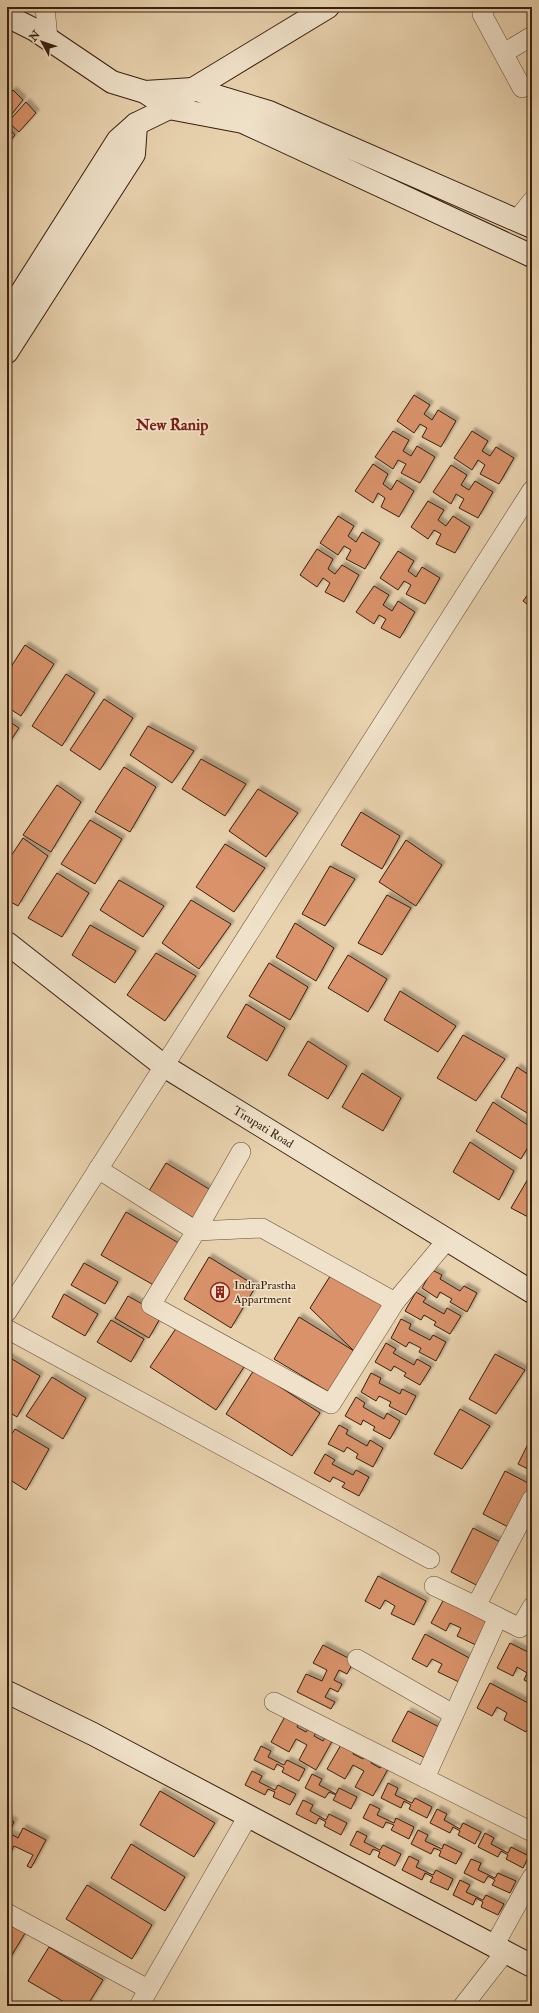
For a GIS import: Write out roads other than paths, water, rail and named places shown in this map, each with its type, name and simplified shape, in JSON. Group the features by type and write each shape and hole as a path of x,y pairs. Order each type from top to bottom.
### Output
{"street":[{"path":"45,7 48,39"},
{"path":"7,315 118,140 136,124 169,108 193,89 328,7"},
{"path":"486,7 482,14 522,88"},
{"path":"7,16 48,39 112,82 145,92 169,108 243,122 532,256"},
{"path":"504,53 532,36"},
{"path":"145,92 193,89 269,112 524,224 532,201"},
{"path":"7,352 134,154 136,124"},
{"path":"7,1312 532,490"},
{"name":"Tirupati Road","path":"7,944 164,1066 532,1292"},
{"path":"241,1152 196,1231 151,1305 330,1404 395,1302 447,1240"},
{"path":"98,1169 196,1231 262,1228 395,1302"},
{"path":"7,1329 430,1558"},
{"path":"476,1606 532,1499"},
{"path":"434,1586 520,1628 532,1607"},
{"path":"425,1778 498,1617"},
{"path":"358,1658 454,1714"},
{"path":"7,1692 93,1734 532,1966"},
{"path":"274,1702 532,1832"},
{"path":"138,2006 248,1816"},
{"path":"463,2006 500,1949 532,1877"},
{"path":"7,1913 148,1989"}],"place":[{"name":"IndraPrastha Appartment","path":"220,1292"}],"district":[{"name":"New Ranip","path":"172,425"}]}
